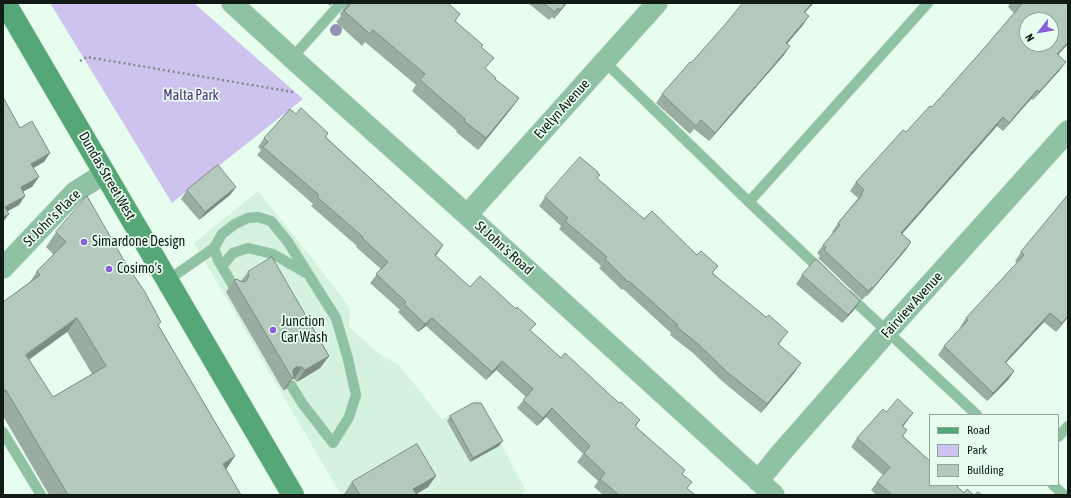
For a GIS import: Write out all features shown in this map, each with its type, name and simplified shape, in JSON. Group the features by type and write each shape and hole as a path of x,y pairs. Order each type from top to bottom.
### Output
{"main road":[{"name":"Dundas Street West","path":"5,3 293,495"}],"street":[{"name":"St John's Road","path":"232,3 774,495"},
{"name":"Evelyn Avenue","path":"467,215 657,3"},
{"name":"Fairview Avenue","path":"758,481 887,332 1068,131"},
{"name":"St John's Place","path":"3,268 75,192 105,173"}],"lane":[{"path":"292,58 341,3"},
{"path":"749,202 928,3"},
{"path":"604,61 749,202 828,276"},
{"path":"168,280 214,248 222,234 235,224 248,218 258,218 271,221 288,242 336,318 348,359 356,395 349,417 333,443 302,403 291,385"},
{"path":"214,248 218,260 234,287"},
{"path":"222,266 233,254 248,248 273,254 308,274"},
{"path":"839,287 976,414"},
{"path":"1059,436 1068,426"},
{"path":"3,432 41,495"},
{"path":"1055,486 1064,495"}],"path":[{"path":"80,61 87,57 291,92 298,91"}],"shaded area":[{"path":"258,191 350,308 349,327 378,353 398,364 442,419 478,400 526,491 519,495 341,495 194,243"}],"green space":[{"name":"Malta Park","path":"50,3 194,3 303,99 172,203"}],"building":[{"path":"348,3 448,3 460,14 455,21 483,45 481,47 494,58 485,68 496,78 495,79 519,98 486,138 464,121 465,119 420,80 425,74 373,30 370,34 344,11 350,5"},
{"path":"544,3 566,3 560,10 558,8 555,12"},
{"path":"743,3 812,3 804,12 809,16 786,43 790,46 715,133 701,120 696,126 662,94"},
{"path":"1019,3 1068,3 1068,42 1059,52 1059,12 1019,12 1019,52 1059,52 1057,54 1066,62 1039,92 1037,90 1009,123 1003,117 901,233 911,242 873,288 872,287 868,291 824,250 826,247 823,245 840,225 838,223 862,195 861,194 864,190 856,182 903,130 906,132 930,106 932,107 1021,5"},
{"path":"3,97 20,128 32,121 50,153 31,164 39,177 21,187 25,196 5,207 9,214 3,217"},
{"path":"301,108 328,133 325,137 443,245 435,255 470,287 480,276 516,309 517,307 536,324 530,330 561,358 565,353 619,403 621,402 640,420 635,425 637,428 685,470 682,474 692,482 687,488 695,495 619,495 600,479 605,473 584,453 590,446 552,408 543,418 523,400 533,389 502,361 492,372 432,318 425,324 404,304 406,302 376,274 388,262 362,238 363,237 317,197 319,195 263,147 268,142 264,138 290,109 296,114"},
{"path":"580,157 598,172 597,173 600,175 597,178 644,219 652,211 697,255 701,251 718,266 712,273 766,317 769,315 788,332 778,344 801,363 767,404 728,373 699,345 676,326 678,325 629,281 628,282 605,259 607,257 565,221 568,218 545,197"},
{"path":"218,165 236,187 205,212 187,190"},
{"path":"1068,195 1068,316 1062,323 1050,313 1005,362 1014,371 993,393 944,346 968,320 966,318 1024,255 1021,252"},
{"path":"87,196 126,264 145,292 161,322 158,325 235,456 223,464 241,495 68,495 6,390 3,391 3,302 40,275 37,271 66,242 56,232","holes":["77,318 106,366 53,397 26,355"]},
{"name":"Junction Car Wash","path":"272,257 329,356 305,370 302,367 296,367 293,370 294,377 292,378 234,280 237,279 242,282 246,281 249,276 248,272"},
{"path":"816,259 860,301 848,315 802,275"},
{"path":"898,399 913,413 902,426 907,430 902,436 929,460 929,486 957,486 964,493 967,489 974,495 892,495 877,482 890,467 857,438 883,409 886,412"},
{"path":"473,403 481,403 503,441 473,458 450,416"},
{"path":"417,444 436,476 413,489 417,495 360,495 352,482"},
{"path":"978,492 982,495 975,495"}],"place":[{"name":"Simardone Design","path":"84,242"},
{"name":"Cosimo’s","path":"109,269"},
{"name":"Junction Car Wash","path":"273,330"}]}
